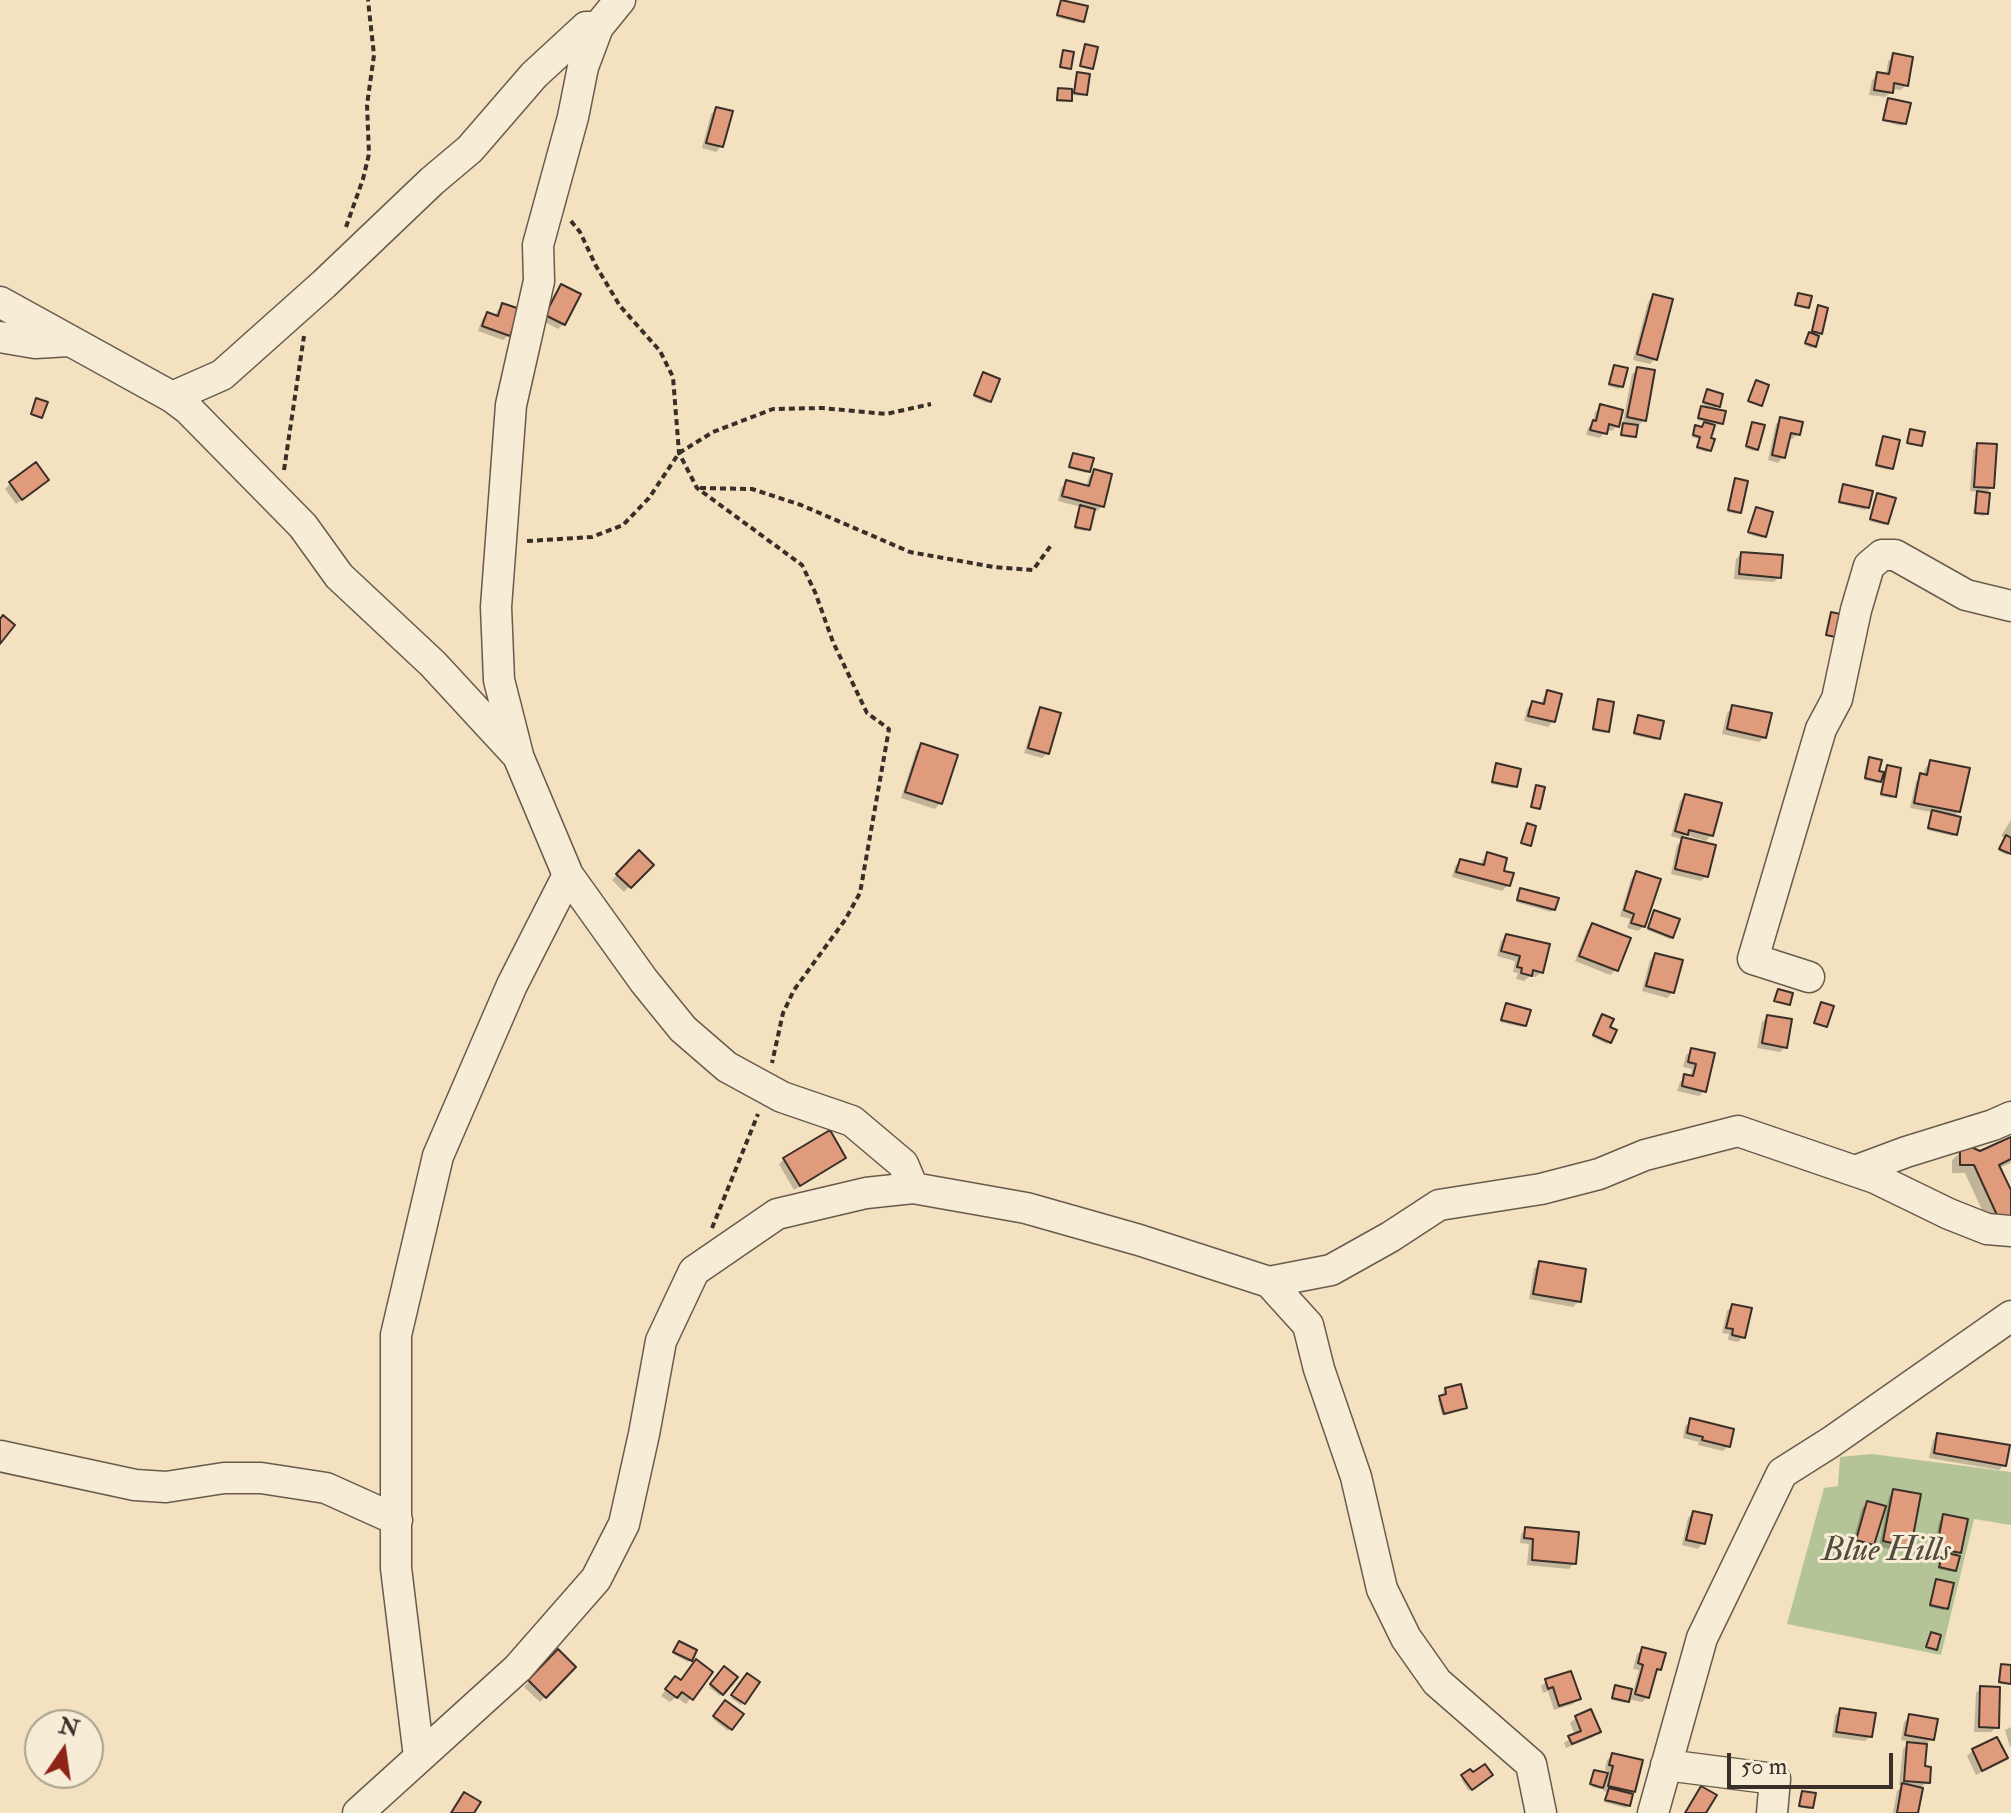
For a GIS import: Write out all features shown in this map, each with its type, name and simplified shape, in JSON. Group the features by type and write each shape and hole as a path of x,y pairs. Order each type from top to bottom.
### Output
{"street":[{"path":"620,0 598,27 583,67 573,117 538,245 539,281 511,405 496,607 499,680 518,756 568,875 644,981 683,1029 727,1067 767,1089 852,1121 903,1164 913,1188"},
{"path":"172,397 222,375 470,149 534,75 586,27 598,27"},
{"path":"0,302 172,397 188,409 303,526 339,576 433,664 518,756"},
{"path":"0,337 35,343 69,341"},
{"path":"1809,977 1753,959 1821,729 1837,699 1869,566 1882,555 1895,555 1966,595 2011,606"},
{"path":"419,1757 396,1568 396,1335 438,1156 512,985 568,875"},
{"path":"1855,1171 2011,1117"},
{"path":"358,1813 518,1668 596,1579 624,1524 661,1341 694,1271 777,1214 866,1193 913,1188 1026,1208 1269,1282 1331,1270 1439,1205 1541,1189 1599,1174 1645,1155 1738,1131 1875,1178 1987,1229 2011,1231"},
{"path":"1269,1282 1308,1325 1319,1369 1356,1477 1382,1589 1406,1638 1437,1682 1531,1764 1541,1813"},
{"path":"1653,1813 1702,1638 1782,1473 2011,1316"},
{"path":"0,1456 135,1485 166,1487 224,1478 261,1478 326,1488 397,1520"},
{"path":"1666,1765 1775,1779 1772,1813"}],"path":[{"path":"552,195 580,232 620,306 660,351 673,377 679,453 697,488 802,565 833,642 867,713 889,729 860,893 845,920 794,990 783,1013 767,1089 694,1271"},
{"path":"501,544 592,537 623,525 649,498 679,453 713,432 773,409 822,408 886,414 931,404"},
{"path":"697,488 752,489 801,505 910,552 994,567 1033,570 1052,544"}],"green space":[{"name":"Blue Hills","path":"1872,1454 2011,1472 2011,1525 1974,1519 1941,1655 1787,1624 1824,1488 1838,1486 1840,1457"}],"building":[{"path":"1061,0 1088,6 1084,22 1057,15"},
{"path":"1085,44 1098,47 1093,69 1080,66"},
{"path":"1063,50 1074,52 1071,69 1060,67"},
{"path":"1893,53 1913,57 1908,86 1894,83 1893,93 1874,90 1877,72 1889,74"},
{"path":"1077,72 1090,74 1087,95 1074,93"},
{"path":"1058,88 1072,89 1072,101 1057,100"},
{"path":"1888,98 1911,103 1906,124 1883,120"},
{"path":"716,107 733,111 723,147 706,143"},
{"path":"561,284 581,294 565,325 545,315"},
{"path":"1798,293 1812,296 1809,308 1795,305"},
{"path":"1653,294 1673,299 1657,360 1637,354"},
{"path":"502,303 520,309 510,336 482,326 487,312 498,316"},
{"path":"1818,305 1828,308 1822,334 1812,331"},
{"path":"1809,332 1819,336 1816,347 1805,343"},
{"path":"1614,365 1628,368 1623,387 1609,384"},
{"path":"1637,367 1655,370 1646,421 1627,417"},
{"path":"983,372 1000,379 991,402 974,395"},
{"path":"1756,380 1769,385 1762,406 1748,401"},
{"path":"1707,389 1723,394 1720,407 1703,402"},
{"path":"36,398 48,402 42,418 31,414"},
{"path":"1600,404 1623,410 1619,427 1609,424 1607,434 1590,430"},
{"path":"1701,406 1726,411 1723,424 1698,418"},
{"path":"1780,417 1803,422 1800,435 1791,433 1785,458 1772,455"},
{"path":"1704,422 1715,425 1711,451 1697,447 1700,437 1693,435 1695,425 1702,427"},
{"path":"1752,422 1765,425 1758,450 1746,446"},
{"path":"1623,423 1638,425 1636,437 1621,435"},
{"path":"1910,429 1925,432 1922,446 1907,443"},
{"path":"1883,436 1900,440 1893,469 1876,465"},
{"path":"1977,443 1997,444 1994,488 1974,487"},
{"path":"1073,453 1094,458 1090,472 1069,467"},
{"path":"36,462 49,480 22,500 9,482"},
{"path":"1094,469 1112,474 1104,507 1062,496 1066,480 1089,486"},
{"path":"1735,478 1748,481 1741,513 1728,510"},
{"path":"1843,484 1873,491 1869,508 1839,502"},
{"path":"1977,491 1990,493 1988,514 1975,513"},
{"path":"1877,493 1896,498 1888,524 1870,519"},
{"path":"1080,505 1095,509 1090,530 1075,527"},
{"path":"1756,507 1773,512 1766,537 1748,532"},
{"path":"1741,552 1783,555 1781,578 1739,574"},
{"path":"1831,612 1845,615 1840,638 1826,635"},
{"path":"3,615 15,625 0,644 0,619"},
{"path":"1547,690 1562,694 1555,722 1528,716 1532,701 1544,704"},
{"path":"1598,699 1614,702 1609,732 1593,729"},
{"path":"1732,705 1772,713 1766,738 1727,729"},
{"path":"1040,707 1061,713 1049,754 1028,748"},
{"path":"1638,715 1664,721 1660,739 1634,733"},
{"path":"921,743 958,755 942,804 905,792"},
{"path":"1869,757 1882,760 1879,771 1884,772 1881,782 1865,778"},
{"path":"1930,760 1970,768 1960,812 1914,803 1920,773 1927,775"},
{"path":"1496,763 1521,769 1517,787 1492,782"},
{"path":"1887,765 1901,768 1896,797 1881,794"},
{"path":"1536,785 1545,787 1540,809 1531,807"},
{"path":"1685,794 1722,803 1713,836 1689,830 1688,835 1675,831"},
{"path":"1932,810 1961,817 1957,835 1928,828"},
{"path":"1527,823 1536,826 1531,846 1521,843"},
{"path":"2006,835 2011,838 2011,854 1999,849"},
{"path":"1682,837 1716,845 1708,877 1675,869"},
{"path":"639,850 654,865 631,888 616,874"},
{"path":"1487,852 1507,858 1504,871 1514,873 1510,886 1456,872 1460,859 1484,865"},
{"path":"1636,871 1661,879 1645,927 1631,923 1634,914 1624,910"},
{"path":"1520,888 1559,898 1555,910 1517,900"},
{"path":"1654,910 1680,919 1673,938 1648,928"},
{"path":"1592,923 1631,938 1618,971 1579,956"},
{"path":"1506,934 1550,944 1543,973 1533,970 1532,976 1521,973 1522,968 1517,967 1520,956 1501,951"},
{"path":"1655,953 1683,960 1674,993 1646,986"},
{"path":"1778,989 1793,993 1790,1005 1774,1001"},
{"path":"1821,1002 1834,1006 1827,1027 1814,1023"},
{"path":"1506,1003 1531,1010 1526,1026 1501,1020"},
{"path":"1602,1014 1614,1019 1610,1027 1617,1030 1611,1043 1593,1035"},
{"path":"1767,1015 1792,1019 1787,1048 1762,1043"},
{"path":"1691,1048 1715,1053 1706,1092 1682,1086 1684,1074 1693,1076 1696,1064 1688,1062"},
{"path":"830,1130 846,1158 800,1186 783,1158"},
{"path":"2011,1137 2011,1159 1999,1165 2011,1190 2011,1222 2002,1226 1974,1165 1960,1165 1960,1149 1971,1147 1980,1151"},
{"path":"1539,1261 1586,1269 1581,1302 1533,1294"},
{"path":"1732,1304 1752,1308 1745,1338 1732,1335 1733,1329 1726,1328"},
{"path":"1461,1384 1467,1408 1444,1414 1439,1396 1446,1394 1445,1388"},
{"path":"1690,1418 1734,1429 1730,1447 1687,1433"},
{"path":"1937,1433 2010,1445 2006,1466 1934,1453"},
{"path":"1893,1489 1921,1494 1911,1547 1883,1541"},
{"path":"1867,1501 1886,1506 1874,1545 1856,1540"},
{"path":"1693,1511 1712,1515 1705,1544 1686,1540"},
{"path":"1943,1514 1968,1519 1961,1553 1941,1549 1943,1536 1939,1536"},
{"path":"1525,1527 1579,1532 1576,1564 1532,1560 1533,1539 1524,1538"},
{"path":"1943,1552 1960,1556 1956,1571 1939,1567"},
{"path":"1936,1579 1954,1583 1948,1609 1930,1605"},
{"path":"1931,1632 1941,1635 1937,1650 1926,1647"},
{"path":"679,1641 697,1650 692,1661 673,1652"},
{"path":"1642,1647 1666,1653 1661,1670 1657,1669 1649,1698 1635,1694 1643,1665 1638,1663"},
{"path":"558,1649 576,1667 546,1698 528,1680"},
{"path":"696,1659 713,1672 693,1700 682,1692 677,1698 665,1689 675,1676 681,1680"},
{"path":"2001,1664 2011,1665 2011,1684 1999,1682"},
{"path":"724,1666 738,1677 723,1695 710,1684"},
{"path":"1571,1671 1581,1699 1559,1706 1553,1687 1548,1689 1545,1679"},
{"path":"747,1673 760,1682 745,1704 731,1695"},
{"path":"1615,1685 1632,1689 1629,1702 1612,1698"},
{"path":"1980,1686 2000,1687 1999,1728 1979,1727"},
{"path":"725,1700 744,1714 732,1730 713,1716"},
{"path":"1840,1708 1876,1713 1872,1737 1836,1732"},
{"path":"1591,1709 1601,1732 1572,1744 1568,1736 1581,1731 1575,1716"},
{"path":"1909,1714 1938,1719 1934,1740 1905,1735"},
{"path":"1997,1737 2008,1758 1982,1771 1972,1749"},
{"path":"1907,1742 1927,1744 1925,1766 1931,1767 1930,1783 1904,1781"},
{"path":"1612,1753 1643,1760 1635,1792 1608,1786 1613,1766 1609,1765"},
{"path":"1485,1764 1493,1775 1472,1790 1461,1775"},
{"path":"1594,1770 1608,1773 1603,1788 1590,1784"},
{"path":"1902,1783 1923,1788 1918,1813 1897,1813"},
{"path":"1701,1786 1717,1795 1706,1813 1685,1813"},
{"path":"1609,1788 1633,1794 1630,1806 1605,1800"},
{"path":"1802,1791 1816,1793 1813,1808 1799,1806"},
{"path":"464,1792 481,1802 474,1813 451,1813"}]}
